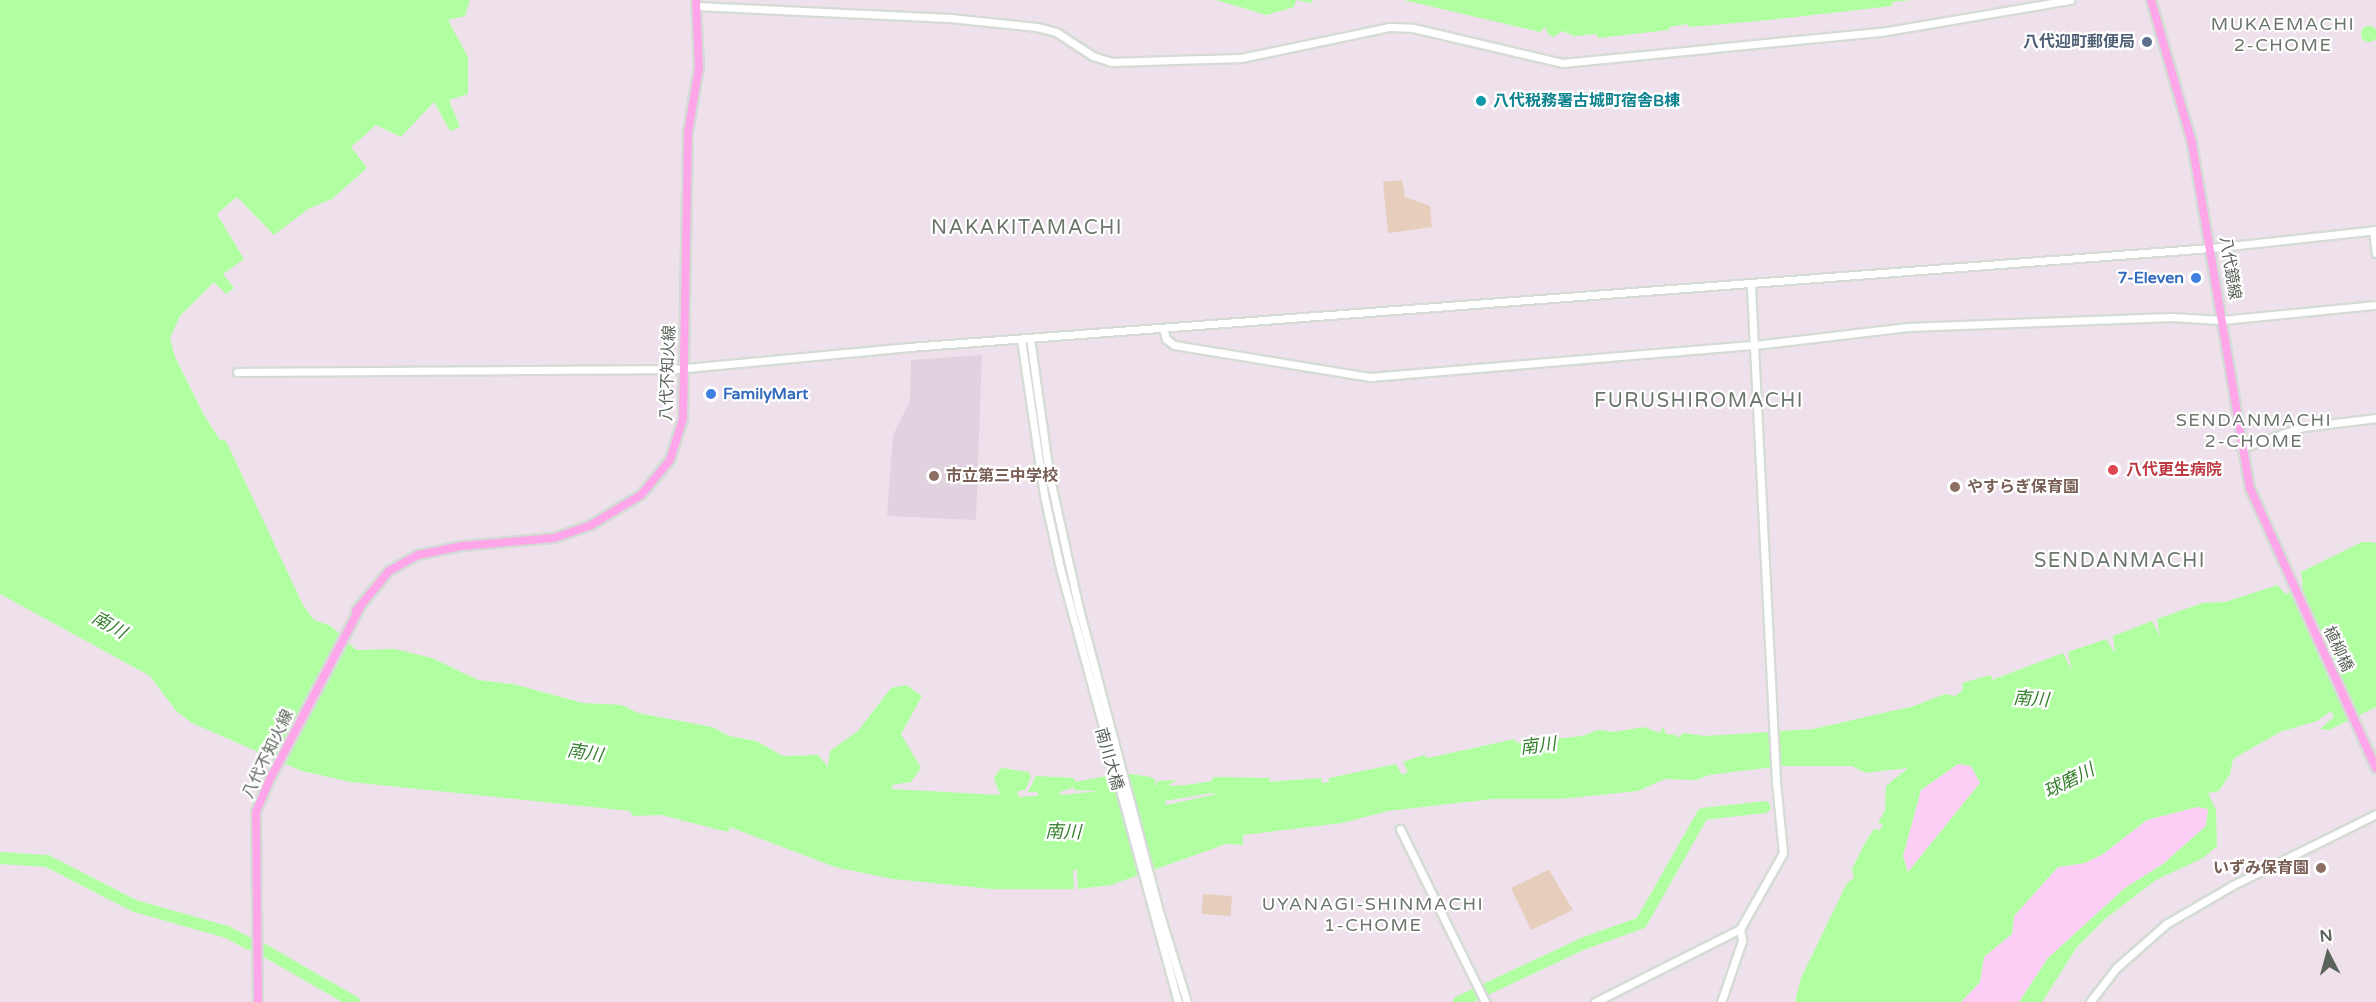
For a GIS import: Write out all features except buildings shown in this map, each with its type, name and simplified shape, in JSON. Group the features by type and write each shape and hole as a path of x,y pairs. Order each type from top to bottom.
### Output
{"main road":[{"name":"八代鏡線","path":"2151,0 2192,143 2211,248 2241,448 2250,488 2273,542"},
{"name":"八代不知火線","path":"258,1002 254,840 261,805 268,781 359,608 389,571 418,555 445,548 563,537 634,500 660,475 675,450 683,419 687,154 699,67 696,3"},
{"name":"植柳橋","path":"2273,542 2376,768"}],"street":[{"path":"696,3 950,18 1037,27 1056,32 1093,57 1111,62 1241,58 1389,27 1413,28 1562,63 1881,32 2070,0"},
{"path":"237,372 685,367 1030,338 2211,248 2375,230 2376,253"},
{"path":"1595,1002 1740,929 1783,853 1772,716 1751,284"},
{"path":"1163,328 1166,339 1174,345 1370,377 1755,345 1908,327 2171,317 2222,320 2376,305"},
{"name":"南川大橋","path":"1030,338 1054,502 1110,733 1158,908 1187,1002"},
{"name":"南川大橋","path":"1021,339 1044,495 1069,607 1150,911 1178,1002"},
{"path":"2241,448 2303,427 2376,418"},
{"path":"2090,1002 2116,968 2166,924 2233,885 2376,814"},
{"path":"1400,829 1485,1002"},
{"path":"1721,1002 1742,941 1740,929"}],"shaded area":[{"path":"1402,180 1405,197 1430,206 1432,227 1388,233 1383,182"},
{"name":"市立第三中学校","path":"982,355 976,520 887,516 893,435 910,401 911,360"},
{"path":"1552,868 1549,870 1573,910 1531,930 1511,888"},
{"path":"1203,894 1232,896 1231,916 1202,914"}],"sand":[{"path":"1958,764 1971,766 1980,783 1908,872 1903,856 1921,790"},
{"path":"2197,807 2208,809 2206,826 2163,864 2125,888 2048,958 2019,1002 1961,1002 1980,982 1984,957 2012,934 2014,916 2058,867 2085,863 2103,854 2147,820"}],"water":[{"path":"0,0 470,0 465,16 448,20 468,57 468,94 449,100 460,127 450,131 434,102 401,137 376,125 351,147 367,168 332,199 308,209 274,235 237,197 217,214 244,259 223,274 234,288 226,294 214,282 180,316 170,338 175,357 204,415 220,440 226,441 303,605 314,620 331,626 356,650 395,649 432,658 478,680 513,684 583,703 622,705 638,713 712,727 729,736 756,741 783,756 818,755 828,767 830,751 858,731 891,688 906,685 922,696 901,734 921,768 911,782 892,785 892,789 1000,795 994,778 1001,768 1028,772 1031,776 1026,789 1017,792 1019,797 1038,796 1038,792 1028,792 1036,776 1074,778 1075,782 1123,773 1151,777 1156,781 1154,787 1159,781 1176,780 1168,786 1186,785 1212,781 1213,777 1271,778 1268,782 1321,778 1322,783 1329,782 1329,778 1396,764 1402,775 1408,772 1403,762 1424,755 1428,758 1515,739 1516,743 1582,736 1598,730 1615,732 1644,727 1660,733 1663,727 1666,734 1676,735 1677,738 1684,733 1705,736 1813,729 1914,706 1945,694 1955,696 1963,690 1962,683 1991,675 1992,680 2063,653 2072,671 2068,652 2106,639 2115,653 2113,636 2152,621 2160,637 2157,619 2203,603 2225,602 2278,585 2285,594 2303,590 2301,572 2362,542 2370,542 2376,543 2376,707 2329,730 2320,729 2334,717 2331,711 2317,721 2280,732 2233,759 2230,774 2219,791 2208,793 2216,810 2217,846 2203,858 2156,880 2105,919 2077,947 2042,1002 2019,1002 2048,958 2125,888 2163,864 2206,826 2208,809 2197,807 2147,820 2103,854 2085,863 2058,867 2014,916 2012,934 1984,957 1980,982 1961,1002 1795,1002 1801,978 1847,883 1854,878 1852,869 1874,829 1880,830 1883,825 1878,822 1885,811 1886,786 1908,768 1865,773 1852,766 1783,766 1709,775 1696,780 1665,779 1638,791 1560,799 1493,799 1388,811 1342,823 1243,835 1243,845 1226,844 1111,885 1078,889 1077,870 1073,870 1074,889 992,889 893,879 835,867 730,827 728,832 661,815 633,816 630,811 351,782 302,771 192,723 176,711 150,676 0,594","holes":["1958,764 1971,766 1980,783 1908,872 1903,856 1921,790","1074,787 1074,790 1100,791 1061,795 1059,792","1211,793 1217,794 1166,805 1165,801"]},
{"path":"1216,0 1296,0 1294,7 1267,15"},
{"path":"1296,0 1313,0 1311,3"},
{"path":"1404,0 1912,0 1893,2 1892,6 1770,20 1690,27 1687,24 1669,27 1669,30 1598,38 1597,34 1574,36 1562,31 1554,37 1549,35 1545,27 1540,32"},
{"path":"2369,26 2375,28 2377,34 2375,40 2369,42 2363,40 2361,34 2363,28"}],"waterway":[{"path":"1459,1002 1582,944 1641,923 1703,814 1765,807"},
{"path":"0,858 47,861 135,906 227,932 250,944"},
{"path":"262,949 354,1002"}],"place":[{"name":"八代迎町郵便局","path":"2147,42"},
{"name":"八代税務署古城町宿舎B棟","path":"1481,101"},
{"name":"7-Eleven","path":"2196,278"},
{"name":"FamilyMart","path":"711,394"},
{"name":"八代更生病院","path":"2113,470"},
{"name":"市立第三中学校","path":"934,476"},
{"name":"やすらぎ保育園","path":"1955,487"},
{"name":"いずみ保育園","path":"2321,868"}],"district":[{"name":"MUKAEMACHI 2-CHOME","path":"2283,36"},
{"name":"NAKAKITAMACHI","path":"1027,228"},
{"name":"FURUSHIROMACHI","path":"1699,401"},
{"name":"SENDANMACHI 2-CHOME","path":"2254,431"},
{"name":"SENDANMACHI","path":"2120,561"},
{"name":"UYANAGI-SHINMACHI 1-CHOME","path":"1373,915"}],"water label":[{"name":"南川","path":"109,625"},
{"name":"南川","path":"2031,699"},
{"name":"南川","path":"1538,746"},
{"name":"南川","path":"585,753"},
{"name":"球磨川","path":"2069,781"},
{"name":"南川","path":"1063,832"}]}
